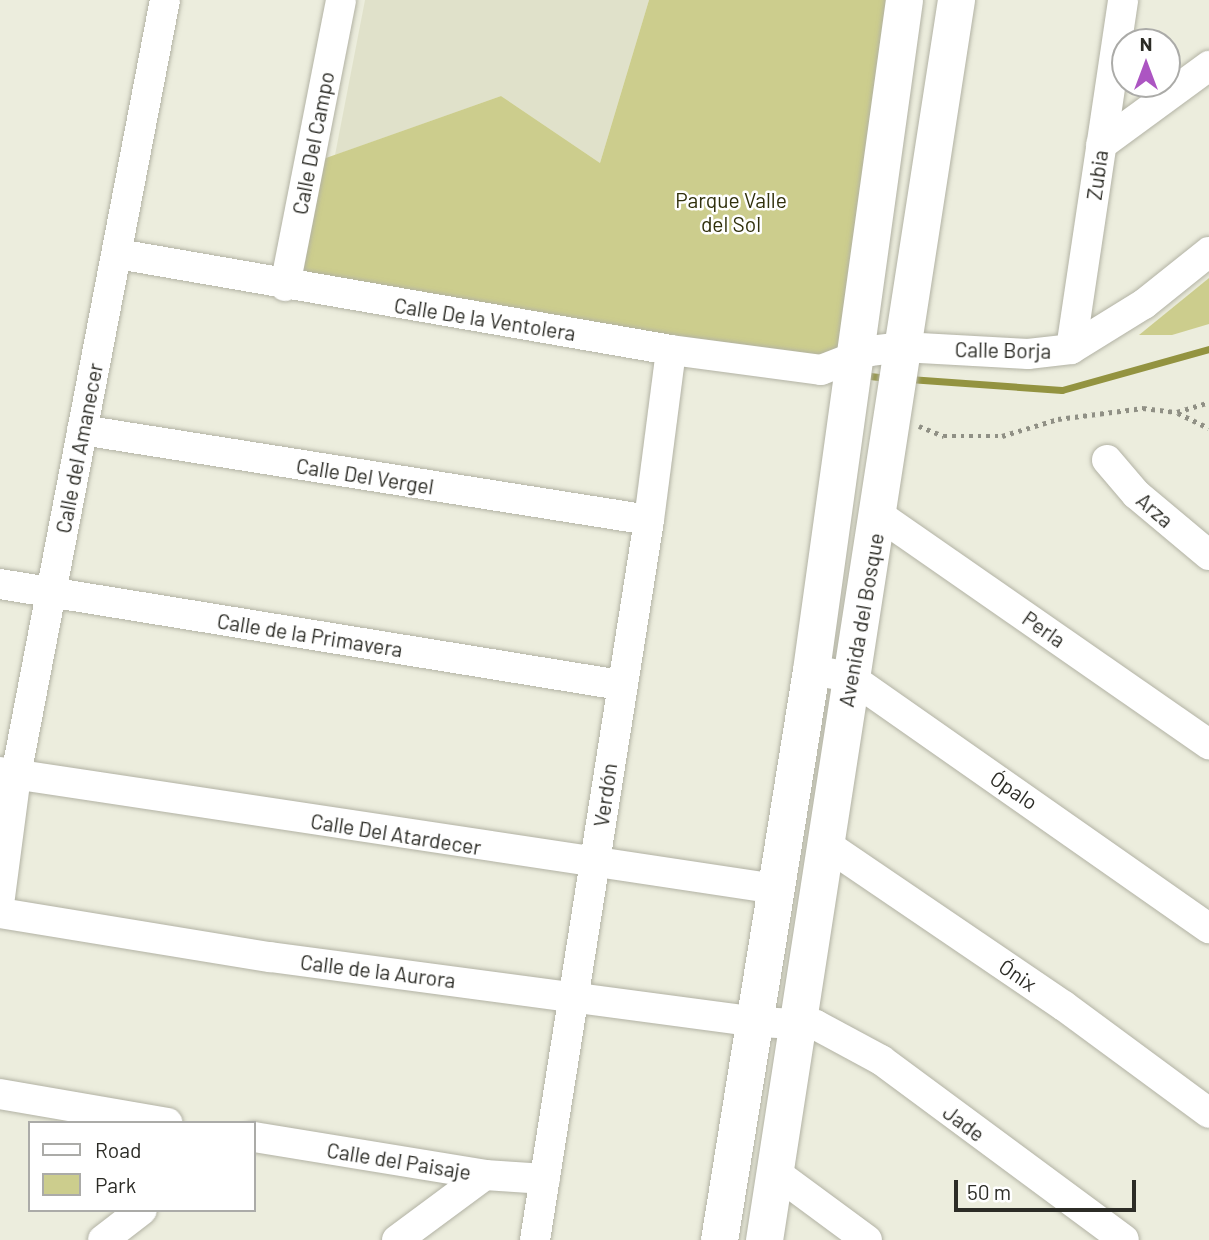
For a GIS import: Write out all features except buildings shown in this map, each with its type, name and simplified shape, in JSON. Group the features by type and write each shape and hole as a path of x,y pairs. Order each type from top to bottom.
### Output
{"street":[{"name":"Calle del Amanecer","path":"0,897 8,774 52,592 165,0"},
{"name":"Calle Del Campo","path":"285,286 341,0"},
{"name":"Avenida del Bosque","path":"719,1240 757,1023 811,670 851,358 904,0"},
{"name":"Avenida del Bosque","path":"764,1240 850,677 879,515 900,356 956,0"},
{"name":"Zubia","path":"1071,349 1122,0"},
{"path":"1101,145 1209,66"},
{"name":"Calle Borja","path":"851,358 1028,354 1071,349 1144,304 1209,252"},
{"name":"Calle De la Ventolera","path":"118,254 285,286 671,350 821,370 851,358"},
{"name":"Verdón","path":"535,1240 572,996 595,866 620,685 649,520 671,350"},
{"name":"Calle Del Vergel","path":"82,430 649,520"},
{"name":"Arza","path":"1107,460 1136,494 1209,555"},
{"name":"Perla","path":"879,515 1209,744"},
{"name":"Calle de la Primavera","path":"0,584 620,685"},
{"name":"Ópalo","path":"811,670 850,677 1209,928"},
{"name":"Calle Del Atardecer","path":"8,774 595,866 776,889"},
{"name":"Ónix","path":"824,843 1064,1006 1209,1113"},
{"name":"Calle de la Aurora","path":"0,912 270,957 757,1023"},
{"name":"Jade","path":"757,1023 797,1023 838,1034 881,1059 1124,1240"},
{"path":"7,1101 154,1121"},
{"name":"Calle del Paisaje","path":"256,1137 485,1175 545,1180"},
{"path":"775,1173 867,1240"},
{"path":"397,1240 485,1175"},
{"path":"103,1240 139,1212"}],"path":[{"path":"1177,412 1209,402"},
{"path":"892,423 944,436 1021,433 1058,419 1143,408 1177,412 1209,428"}],"shaded area":[{"path":"365,0 649,0 600,163 501,96 335,155"}],"green space":[{"name":"Parque Valle del Sol","path":"649,0 904,0 835,367 286,286 309,164 501,96 600,163"},
{"path":"1209,278 1209,324 1172,335 1139,335"}],"waterway":[{"path":"909,379 1062,390 1209,349"},
{"path":"870,376 887,378"}]}
